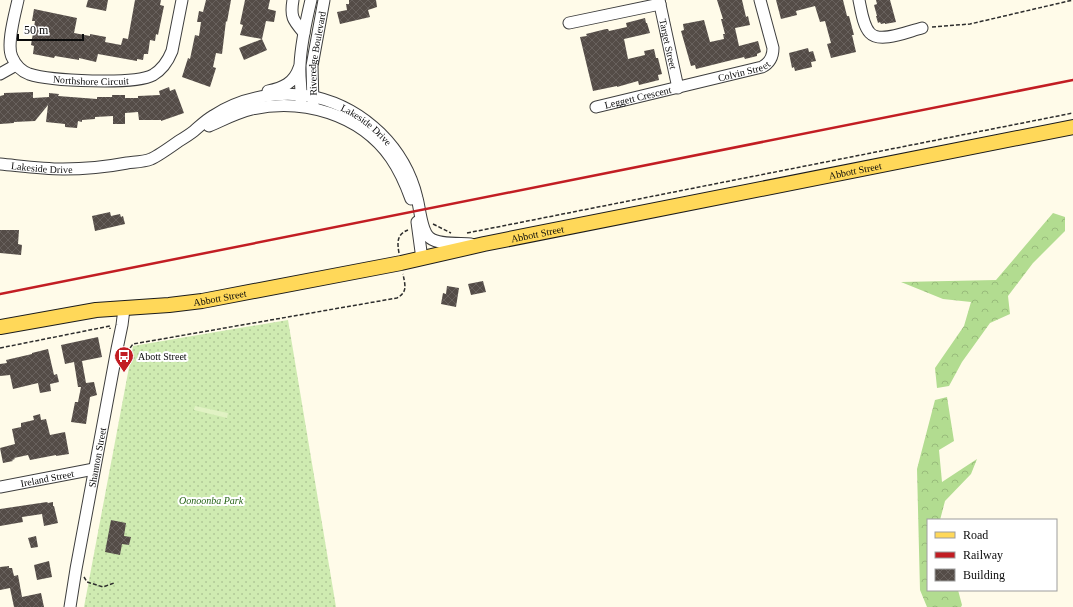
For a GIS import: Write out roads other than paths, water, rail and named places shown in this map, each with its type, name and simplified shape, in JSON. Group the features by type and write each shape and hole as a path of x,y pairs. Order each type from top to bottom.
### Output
{"main road":[{"name":"Abbott Street","path":"0,327 96,310 124,309 202,301 422,259 484,244 1073,127"}],"street":[{"path":"0,74 16,66 11,56 9,46 18,0"},
{"name":"Northshore Circuit","path":"16,66 27,73 41,77 92,81 144,78 153,75 160,70 169,58 174,43 182,0"},
{"path":"293,0 293,18 304,33"},
{"name":"Riveredge Boulevard","path":"307,102 300,67 304,33 311,0"},
{"name":"Riveredge Boulevard","path":"307,102 324,0"},
{"name":"Colvin Street","path":"678,88 767,65 773,55 760,0"},
{"path":"859,0 865,25 874,36 883,38 922,28"},
{"path":"569,23 660,2"},
{"name":"Target Street","path":"660,2 678,88"},
{"path":"228,108 244,96 276,89 286,85 293,80 300,67"},
{"name":"Leggett Crescent","path":"596,107 678,88"},
{"name":"Lakeside Drive","path":"0,164 63,169 106,167 151,159 194,131 213,116 228,108 248,100 264,96 287,94 351,122 367,132 382,147 395,164 421,227 428,237 435,241 448,243 484,244"},
{"name":"Lakeside Drive","path":"194,131 233,115 251,110 307,102"},
{"name":"Lakeside Drive","path":"421,227 422,259"},
{"name":"Shannon Street","path":"70,607 124,309"},
{"name":"Ireland Street","path":"0,487 94,469"}],"railway":[{"path":"0,294 1073,80"}],"place":[{"name":"Abott Street","path":"124,373"}],"park label":[{"name":"Oonoonba Park","path":"211,500"}]}
